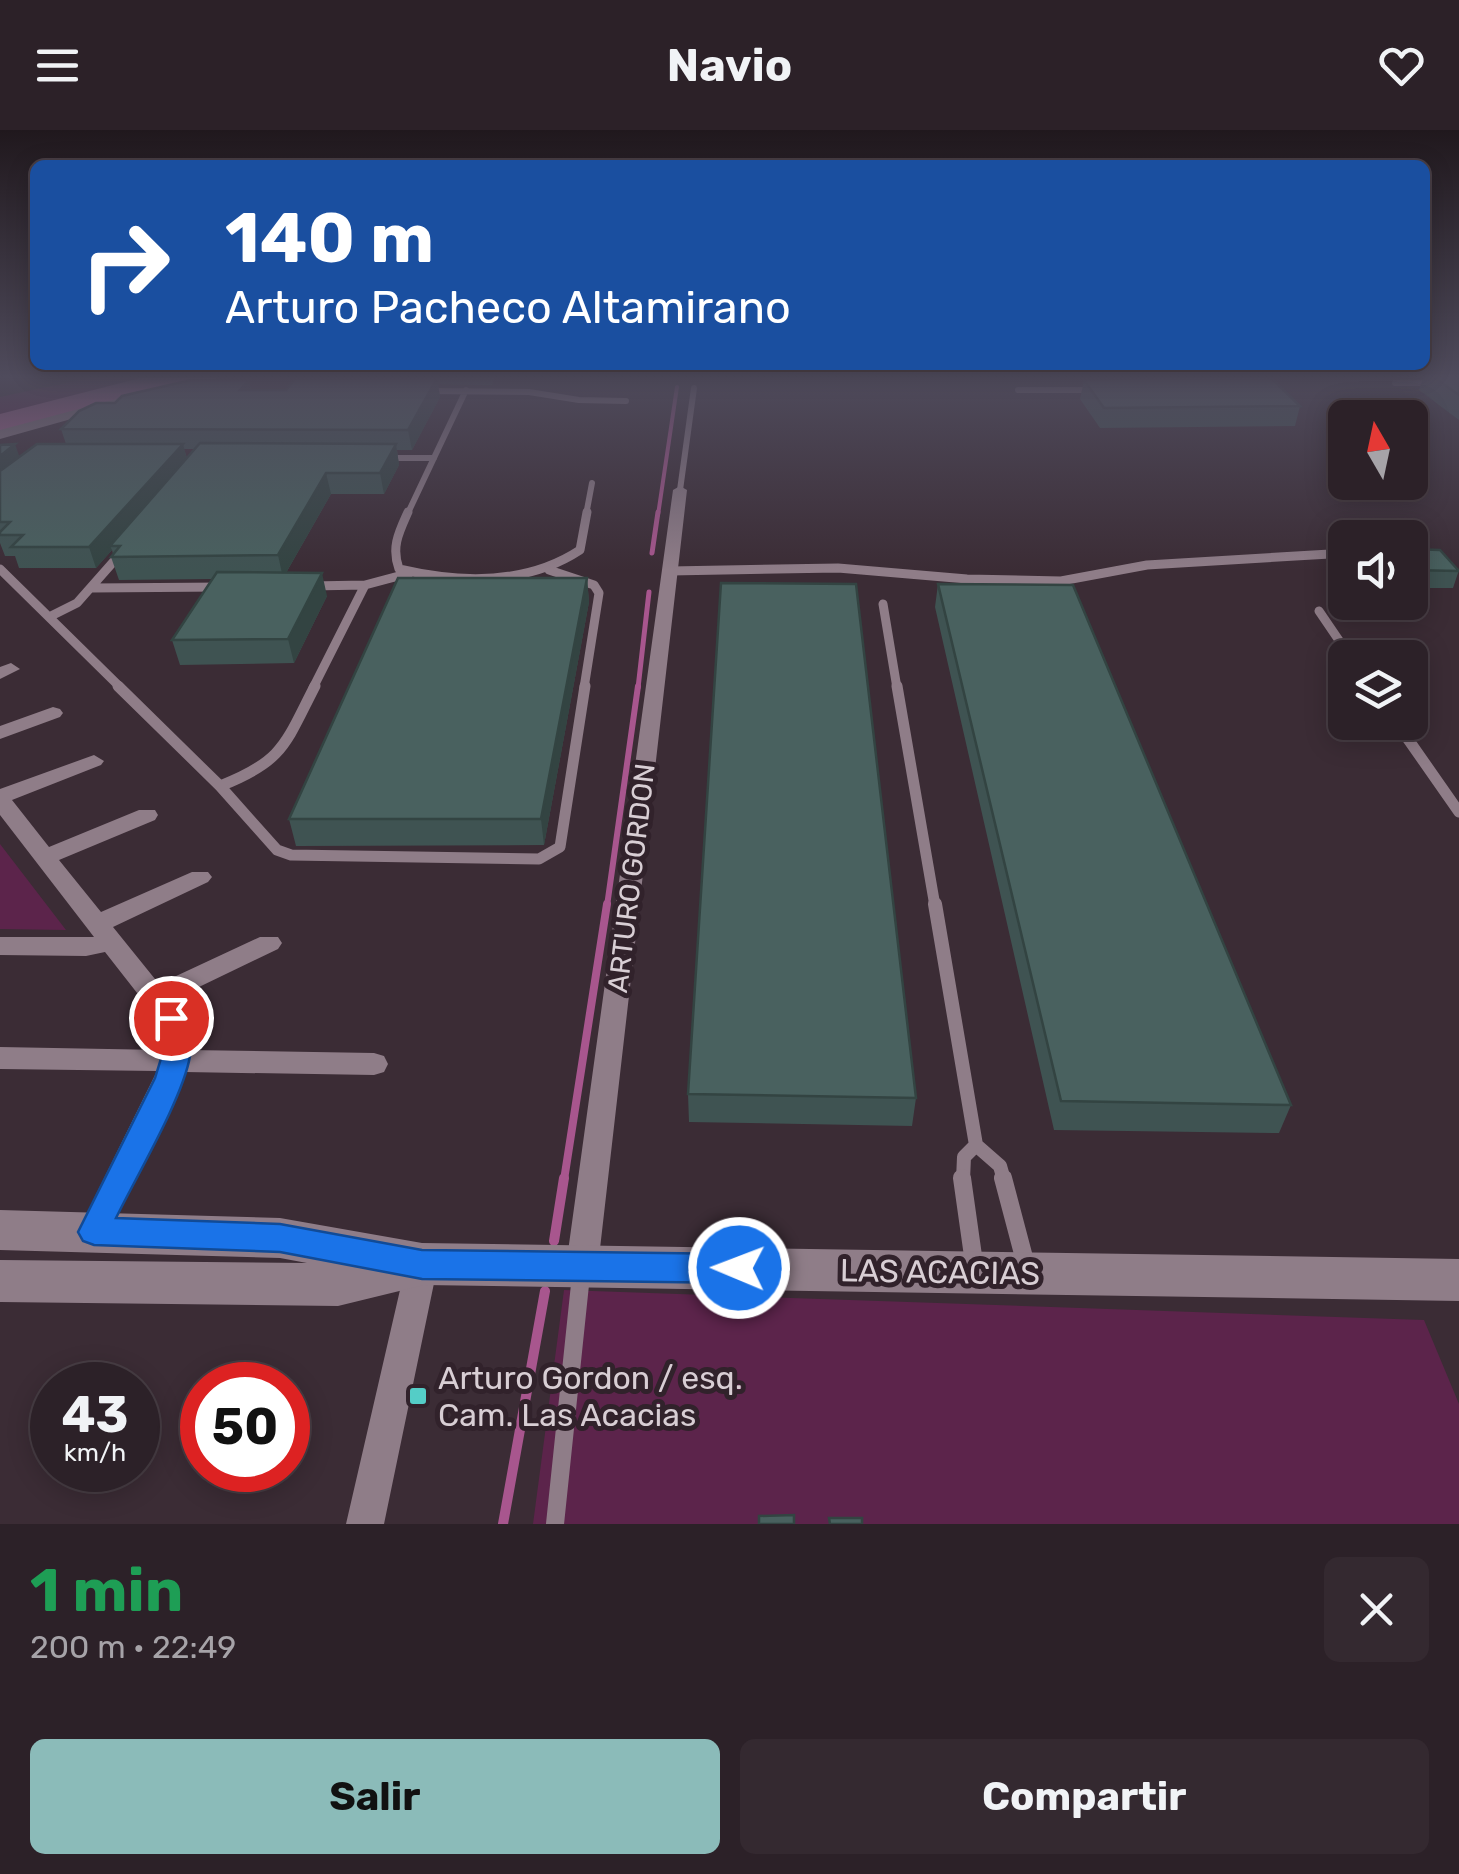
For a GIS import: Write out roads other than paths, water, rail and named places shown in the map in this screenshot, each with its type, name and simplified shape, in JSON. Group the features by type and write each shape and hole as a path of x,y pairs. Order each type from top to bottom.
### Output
{"main road":[{"name":"LAS ACACIAS","path":"0,1230 240,1236 319,1243 422,1264 1459,1280"},
{"path":"219,1286 240,1257 240,1236"},
{"name":"LAS ACACIAS","path":"0,1281 338,1285 422,1264"}],"street":[{"name":"ARTURO GORDON","path":"582,1266 680,490"},
{"path":"0,732 53,713"},
{"path":"94,762 0,798 175,1027 174,1062 94,1232"},
{"path":"45,858 147,815"},
{"path":"0,946 86,948 104,933 200,877"},
{"path":"155,998 268,943"},
{"path":"0,1058 374,1064"},
{"path":"365,1524 422,1264"}],"lane":[{"path":"0,569 220,786 277,850 291,855 538,858 553,854 560,847 599,593 594,586 550,570 454,578 399,569 394,555 397,536 442,440"},
{"path":"680,490 687,440"},
{"path":"376,458 434,458"},
{"path":"550,570 580,550 592,483"},
{"path":"49,617 77,603 128,544"},
{"path":"670,571 838,568 967,579 1061,581 1147,565 1328,554"},
{"path":"307,586 366,586 411,572"},
{"path":"220,786 258,771 282,751 366,586"},
{"path":"92,588 229,587"},
{"path":"882,604 976,1144 1000,1166 1028,1274"},
{"path":"1319,612 1338,640"},
{"path":"1409,740 1459,812"},
{"path":"975,1272 961,1168 976,1144"},
{"path":"555,1524 582,1266"}],"waterway":[{"path":"658,515 669,440"},
{"path":"652,553 658,512"},
{"path":"638,688 649,592"},
{"path":"607,906 638,686"},
{"path":"564,1180 607,904"},
{"path":"554,1241 564,1178"},
{"path":"503,1524 545,1291"}],"place":[{"name":"Arturo Gordon / esq. Cam. Las Acacias","path":"418,1396"}]}
